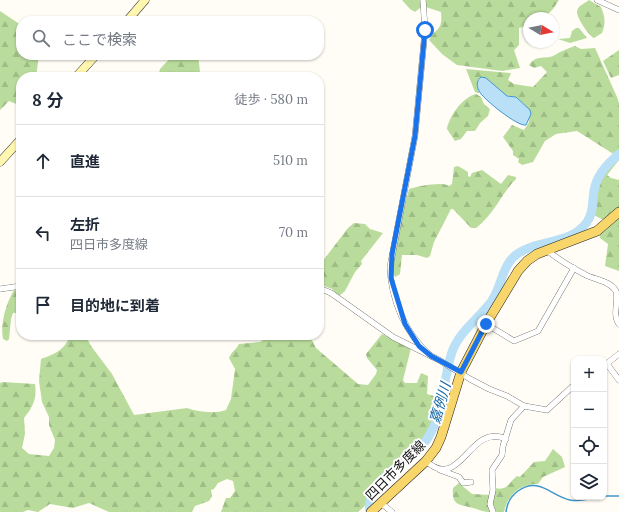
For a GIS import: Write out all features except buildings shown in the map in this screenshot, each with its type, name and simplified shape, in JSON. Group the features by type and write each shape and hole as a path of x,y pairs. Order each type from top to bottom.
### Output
{"main road":[{"path":"131,16 145,0"},
{"path":"81,72 91,60"},
{"path":"0,162 16,144"},
{"name":"四日市多度線","path":"376,507 426,461 441,437 457,370 518,271 531,257 590,234 605,225 619,212"}],"street":[{"path":"423,0 425,30 418,113 392,254 391,278 405,324 419,346 431,356"},
{"path":"597,0 619,10"},
{"path":"547,250 592,278 608,283 616,291 616,318 619,324"},
{"path":"486,324 514,341 538,331 574,268"},
{"path":"0,290 16,287"},
{"path":"324,290 331,293 393,337 439,360 483,386 507,396 524,406 547,410 571,388"},
{"path":"607,364 619,354"},
{"path":"607,366 619,380"},
{"path":"493,512 490,504 493,490 492,470 494,465 501,458 511,420 524,406"},
{"path":"440,470 458,464 476,444 486,438 497,437 506,439"},
{"path":"426,461 434,469 459,477 463,483 471,482"},
{"path":"376,507 392,512"}],"green space":[{"path":"402,0 420,0 421,7 415,12"},
{"path":"425,0 559,0 550,12 523,12 523,27 519,28 519,45 514,50 520,68 502,71 457,65 442,54 429,40 440,26 441,12 426,7"},
{"path":"589,0 601,7 604,17 602,33 594,38 583,26 577,14 579,8"},
{"path":"0,11 16,22 16,60 38,60 37,72 16,72 16,104 9,101 0,110"},
{"path":"579,28 587,38 570,43 559,39 570,38 572,31"},
{"path":"575,46 581,49 595,48 617,97 619,103 619,151 615,155 577,131 556,134 545,141 533,162 522,165 518,162 519,159 513,155 513,151 503,137 512,125 524,130 529,122 530,110 516,97 505,95 486,78 478,79 477,86 479,93 475,92 466,69 511,73 508,80 514,84 533,87 547,72 541,66 534,68 529,65 532,62 538,58 552,56"},
{"path":"619,50 619,75 611,78 603,61"},
{"path":"168,60 199,60 200,72 159,72 160,69"},
{"path":"476,94 481,97 484,104 490,109 488,116 480,123 475,131 467,131 461,139 455,141 447,129 448,124 457,108 466,99"},
{"path":"619,157 619,160 607,175 611,178 619,180 619,208 605,221 594,215 596,190 602,176 612,163"},
{"path":"458,166 468,172 468,176 470,177 472,173 482,170 501,184 508,175 516,177 516,179 493,210 476,228 471,228 453,209 451,209 434,242 430,256 427,258 417,255 402,255 400,274 395,277 392,258 396,234 409,189 424,185 436,184 449,186 452,184 454,167"},
{"path":"619,216 619,271 605,266 608,244 600,238 599,233"},
{"path":"354,223 365,224 370,229 383,233 361,261 362,264 355,272 345,291 339,296 332,289 324,286 324,259 348,228"},
{"path":"16,289 16,313 13,313 11,319 9,339 7,341 3,339 2,327 8,301 14,290"},
{"path":"382,334 411,348 403,380 405,383 417,383 421,373 428,376 427,394 441,398 432,424 417,446 376,482 372,487 367,504 358,512 221,512 226,498 230,498 235,491 233,481 227,479 218,483 214,489 211,490 212,496 209,501 195,506 192,512 109,512 89,503 73,508 50,504 38,512 28,510 23,512 0,512 0,383 35,384 34,402 24,418 25,434 22,448 29,454 49,456 54,448 55,440 49,425 49,417 42,402 39,381 41,359 59,351 68,340 88,340 112,374 134,415 187,408 206,412 226,410 231,399 235,369 229,358 239,344 260,342 263,340 312,340 316,348 358,384 368,385 376,374 377,370 367,358 366,354"},
{"path":"553,449 562,457 565,467 543,477 538,484 532,484 520,488 508,500 504,512 495,512 492,507 495,488 499,489 508,486 517,476 520,477 534,462 545,461"},
{"path":"459,483 472,494 491,495 492,512 461,505 455,502 453,488"}],"water":[{"path":"481,77 486,78 507,96 516,97 530,110 531,114 526,125 516,122 482,95 477,85"}],"waterway":[{"name":"嘉例川","path":"370,512 370,500 375,489 382,480 420,448 433,429 440,408 449,363 455,345 464,332 491,302 504,271 510,261 517,254 527,249 570,236 579,230 587,222 591,214 597,180 611,161 619,154"},
{"path":"506,512 508,503 513,495 525,487 539,486 563,498 573,501 580,500"},
{"path":"607,496 619,496"}],"route":[{"path":"425,30 415,136 390,267 393,289 405,324 419,346 431,356 461,372 486,324"}]}
